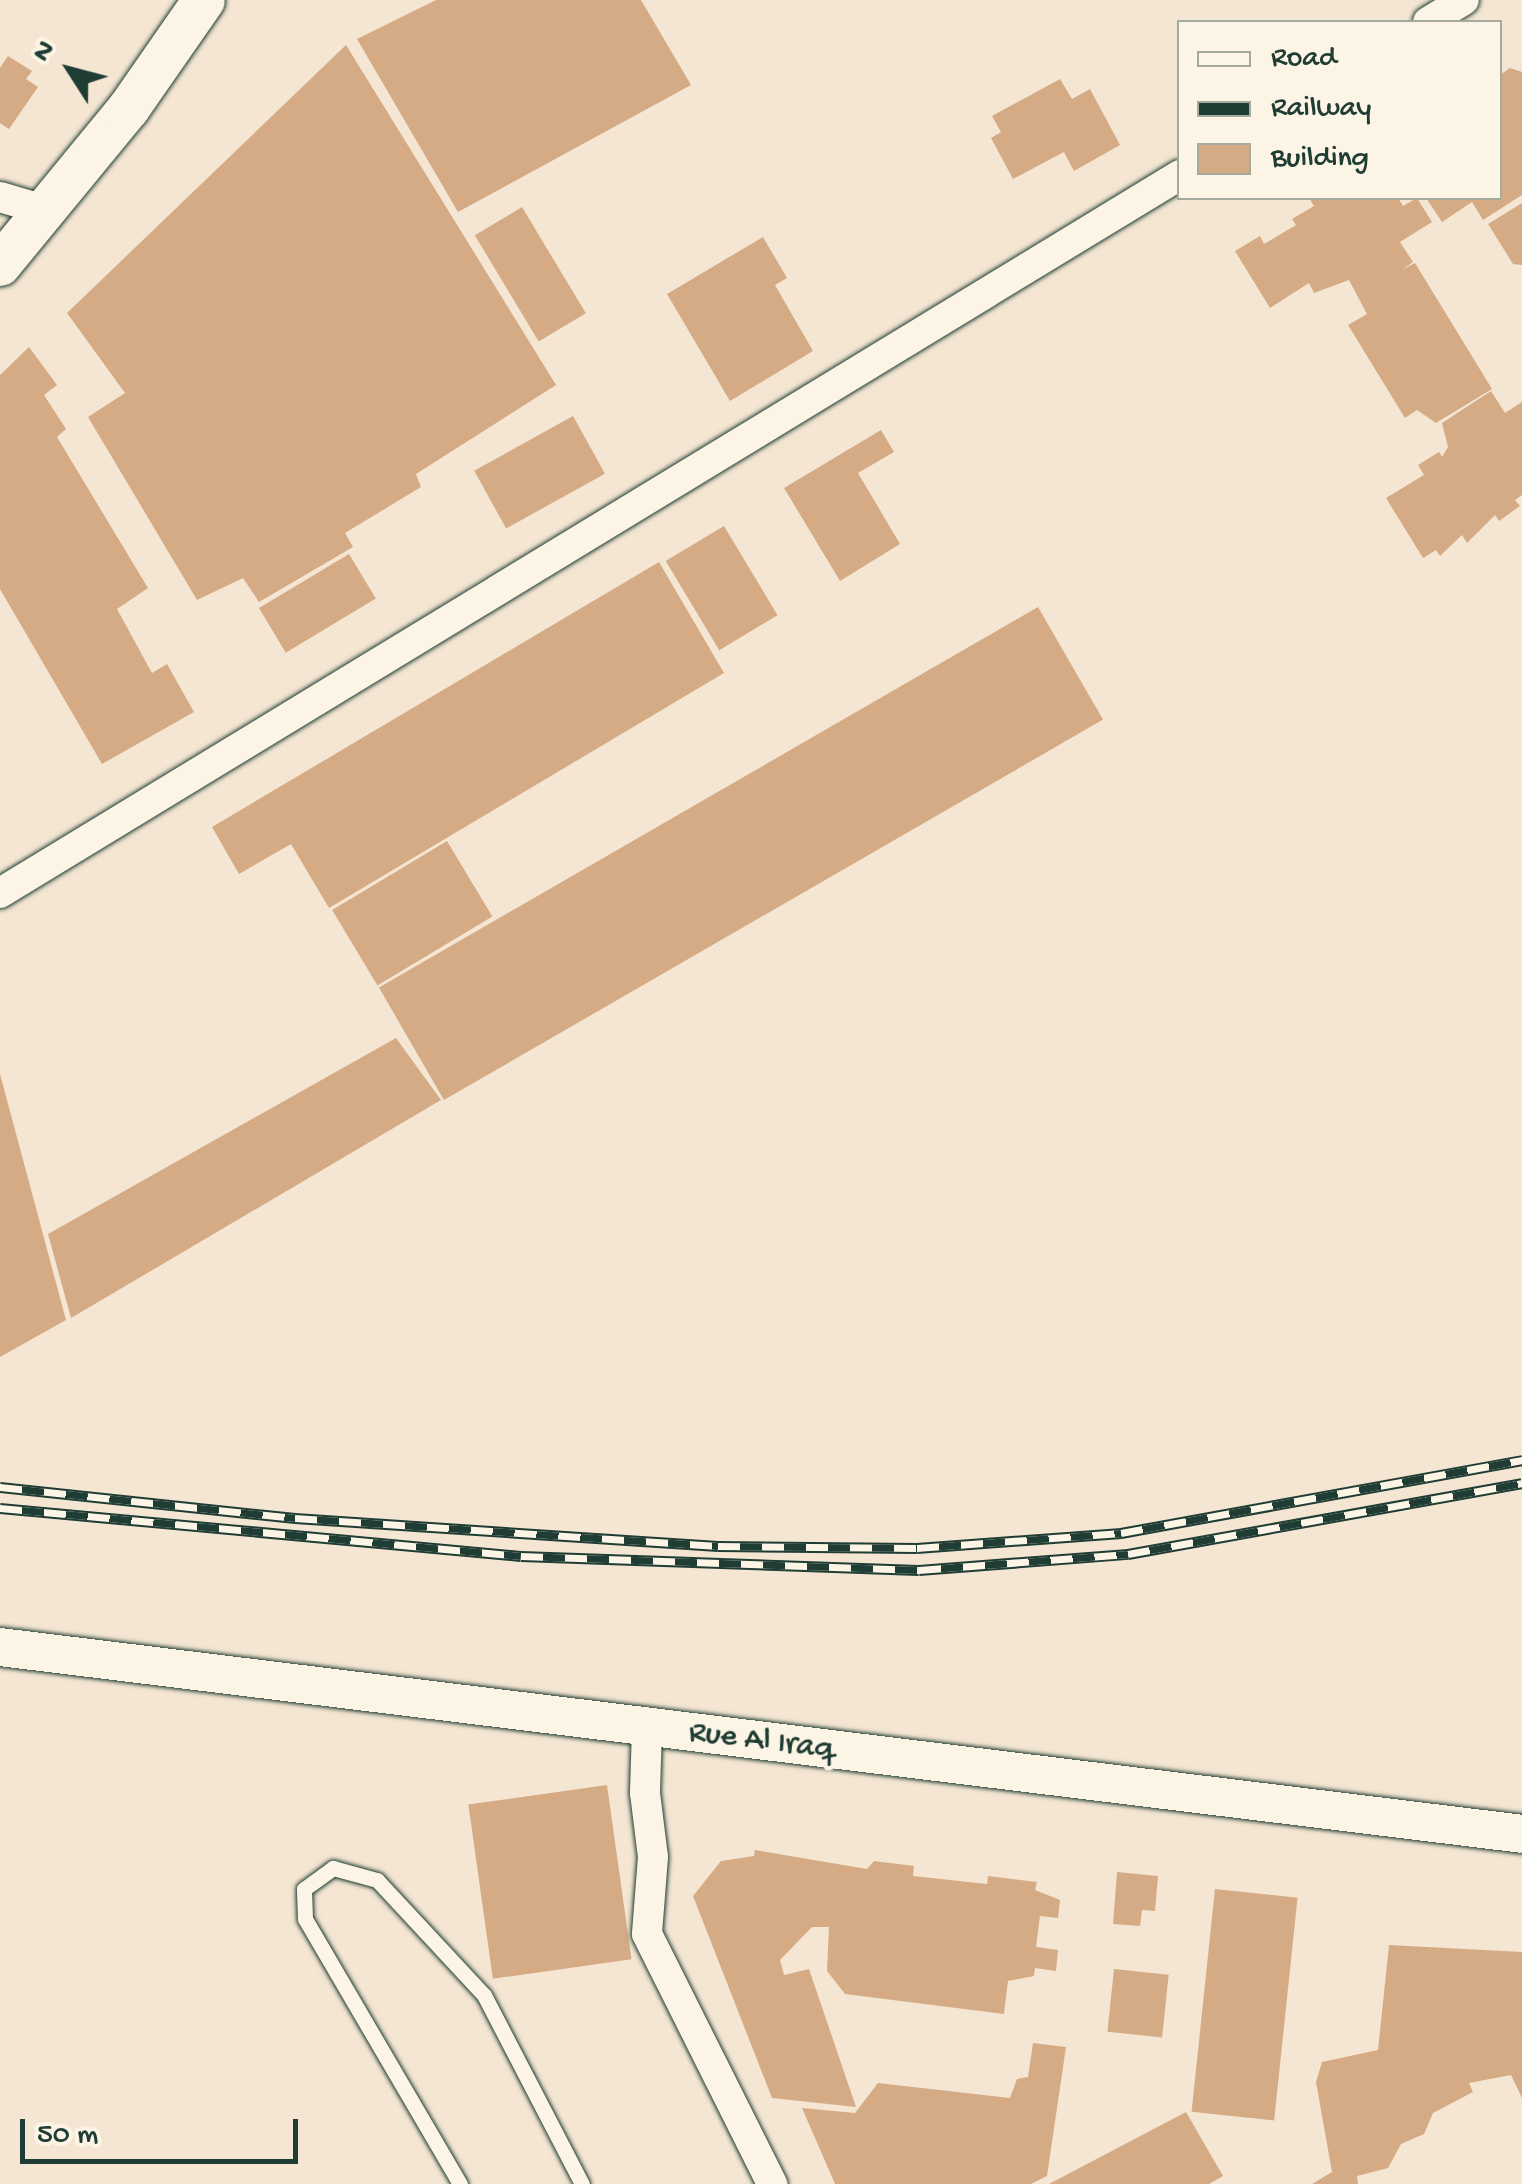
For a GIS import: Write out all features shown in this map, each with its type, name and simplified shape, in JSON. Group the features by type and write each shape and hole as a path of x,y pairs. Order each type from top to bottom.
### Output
{"main road":[{"path":"0,265 48,211 204,0"}],"street":[{"path":"1431,20 1464,0"},
{"path":"0,893 1177,177"},
{"path":"0,197 48,211"},
{"name":"Rue Al Iraq","path":"0,1647 1522,1834"},
{"path":"647,1728 645,1793 653,1857 648,1934 772,2184"}],"lane":[{"path":"460,2184 305,1919 304,1889 333,1868 377,1880 484,1995 582,2184"}],"building":[{"path":"436,0 641,0 691,85 458,212 357,39"},
{"path":"346,45 556,385 416,474 421,487 345,533 353,547 259,602 243,578 197,600 88,417 125,393 67,313"},
{"path":"8,56 32,71 26,79 38,87 9,129 0,123 0,68"},
{"path":"1510,68 1522,72 1522,195 1483,220 1472,202 1442,222 1427,200 1502,200 1502,74"},
{"path":"1060,79 1072,99 1090,89 1120,145 1074,171 1064,152 1013,179 991,138 1001,132 992,116"},
{"path":"1310,200 1399,200 1403,206 1418,200 1432,222 1400,242 1413,262 1403,269 1415,263 1492,389 1436,423 1417,410 1405,418 1348,325 1367,314 1349,280 1314,293 1309,283 1270,308 1235,251 1260,236 1264,244 1296,225 1292,219 1314,206"},
{"path":"1522,203 1522,265 1513,264 1488,224"},
{"path":"522,207 586,313 539,342 475,235"},
{"path":"763,237 787,278 775,285 813,351 730,401 667,294"},
{"path":"29,347 57,385 44,395 66,429 57,437 148,588 117,609 152,673 167,664 194,712 102,764 0,589 0,375"},
{"path":"1491,391 1505,413 1522,402 1522,495 1515,500 1520,506 1499,521 1495,515 1467,543 1462,535 1440,556 1436,550 1423,558 1386,498 1424,475 1418,465 1439,452 1442,457 1448,447 1442,423"},
{"path":"573,416 605,474 506,529 474,471"},
{"path":"881,430 894,452 858,473 900,544 840,581 784,488"},
{"path":"724,526 778,615 719,650 666,561"},
{"path":"349,554 376,599 286,653 259,608"},
{"path":"659,562 724,673 329,908 291,844 239,874 212,827"},
{"path":"1038,607 1103,720 444,1100 379,988"},
{"path":"447,841 492,916 377,985 332,910"},
{"path":"396,1038 441,1100 71,1318 48,1234"},
{"path":"0,1074 66,1320 0,1357"},
{"path":"607,1785 631,1959 493,1979 468,1804"},
{"path":"755,1850 867,1869 874,1861 914,1866 913,1876 987,1884 988,1876 1037,1882 1035,1890 1060,1900 1058,1918 1040,1916 1036,1947 1058,1950 1056,1971 1035,1968 1034,1976 1008,1981 1004,2014 845,1994 827,1971 829,1927 812,1927 780,1960 784,1975 809,1969 856,2107 772,2098 693,1896 721,1861 754,1856"},
{"path":"1117,1872 1158,1876 1155,1911 1142,1910 1140,1926 1113,1924"},
{"path":"1215,1889 1298,1898 1274,2120 1192,2112"},
{"path":"1389,1945 1522,1952 1522,2098 1511,2075 1469,2083 1473,2092 1433,2113 1424,2134 1401,2144 1388,2168 1357,2176 1358,2184 1312,2184 1332,2172 1316,2082 1322,2062 1378,2050"},
{"path":"1114,1969 1169,1975 1162,2037 1107,2032"},
{"path":"1033,2043 1066,2047 1047,2176 1031,2184 835,2184 802,2108 855,2113 878,2083 1010,2098 1017,2079 1028,2077"},
{"path":"1186,2112 1223,2176 1209,2184 1049,2184"}],"railway":[{"path":"0,1487 295,1518 718,1546 917,1548 1121,1533 1522,1460"},
{"path":"0,1508 521,1556 919,1570 1128,1554 1522,1483"}]}
